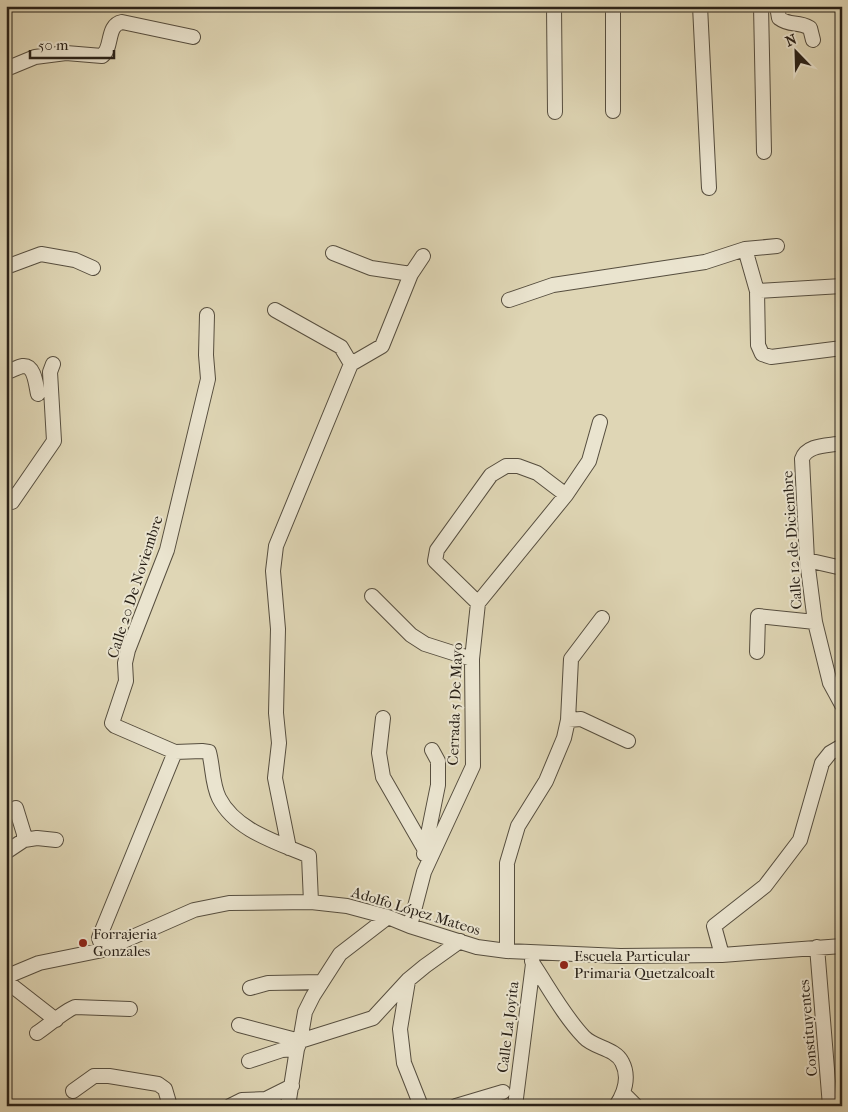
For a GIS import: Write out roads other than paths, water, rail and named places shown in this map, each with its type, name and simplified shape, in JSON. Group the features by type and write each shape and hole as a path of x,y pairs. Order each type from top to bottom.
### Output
{"street":[{"path":"554,6 556,112"},
{"path":"613,6 614,111"},
{"path":"700,6 709,188"},
{"path":"761,6 764,152"},
{"path":"777,6 779,18 786,23 803,24 810,28 813,40"},
{"path":"6,69 36,57 66,53 102,56 106,53 113,27 117,23 122,22 193,37"},
{"path":"509,300 553,285 705,262 745,249 777,246"},
{"path":"745,249 757,291 758,345 762,354 771,357 842,348"},
{"path":"334,253 371,268 411,274"},
{"path":"6,267 40,254 75,260 93,268"},
{"path":"289,848 275,778 279,743 276,713 278,629 272,571 276,546 351,364 382,346 411,274 423,256"},
{"path":"757,291 842,286"},
{"path":"275,310 341,347 351,364"},
{"name":"Calle 20 De Noviembre","path":"207,315 206,355 208,379 167,550 128,650 125,663 126,681 112,722 115,726 175,752 208,752 218,798 232,816 254,832 309,856 311,902"},
{"path":"6,492 12,502 54,441 50,372 53,364"},
{"path":"6,372 23,366 28,367 32,371 38,394"},
{"path":"566,495 537,473 518,466 506,466 491,475 437,550 435,560 478,603 566,495 588,461 600,422"},
{"name":"Calle 12 de Diciembre","path":"842,443 808,449 802,459 807,560 815,622 830,683 842,705"},
{"name":"Calle 12 de Diciembre","path":"807,560 842,568"},
{"path":"372,596 411,635 425,644 472,659"},
{"name":"Cerrada 5 De Mayo","path":"410,926 424,872 473,766 472,659 478,603"},
{"path":"757,652 758,616 815,622"},
{"path":"507,951 507,863 518,826 546,781 564,738 568,720 571,659 602,618"},
{"path":"383,718 378,753 383,776 425,850"},
{"path":"568,720 580,719 628,741"},
{"path":"722,955 714,926 765,886 800,840 822,763 830,753 842,746"},
{"path":"424,872 425,850 438,785 438,761 432,750"},
{"path":"103,950 99,938 175,752"},
{"path":"16,808 24,840"},
{"path":"6,852 24,840 37,838 56,840"},
{"name":"Adolfo López Mateos","path":"6,979 15,972 39,964 103,950 194,910 230,903 311,902 347,906 388,917 410,926 477,947 507,951 531,958 722,955 842,946"},
{"path":"288,1106 298,1045 306,1012 340,954 388,917"},
{"path":"249,1061 373,1018 408,980 460,941"},
{"name":"Constituyentes","path":"817,947 830,1106"},
{"path":"531,958 586,1039 612,1053 622,1061 626,1073 620,1100 636,1106"},
{"name":"Calle La Joyita","path":"515,1106 531,958"},
{"path":"6,979 56,1020"},
{"path":"408,980 400,1029 404,1063 421,1106"},
{"path":"250,988 268,983 322,982"},
{"path":"37,1033 68,1009 75,1007 130,1009"},
{"path":"240,1024 298,1045"},
{"path":"73,1091 94,1076 109,1076 158,1084 165,1088 170,1106"},
{"path":"456,1106 503,1092 518,1078"},
{"path":"230,1106 242,1100 266,1099 292,1086"},
{"path":"498,1106 503,1092"}],"place":[{"name":"Forrajeria Gonzales","path":"83,943"},
{"name":"Escuela Particular Primaria Quetzalcoalt","path":"564,965"}]}
